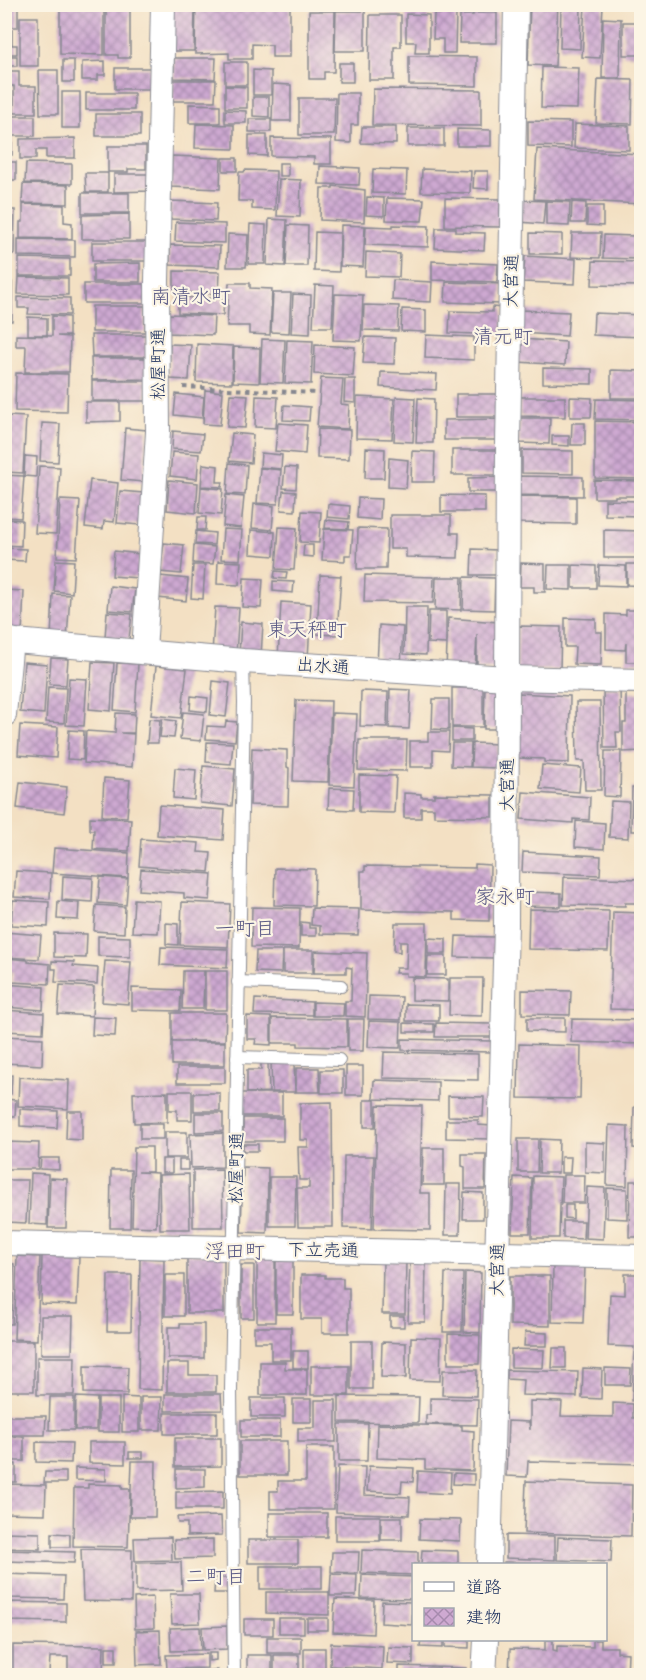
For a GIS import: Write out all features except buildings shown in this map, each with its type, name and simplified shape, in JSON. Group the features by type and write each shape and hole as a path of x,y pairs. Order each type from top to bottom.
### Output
{"street":[{"name":"松屋町通","path":"144,651 158,432 157,280 163,4"},
{"name":"大宮通","path":"489,1563 506,925 508,444 516,4"},
{"name":"出水通","path":"8,640 243,661 507,678 642,681"},
{"path":"4,715 8,640"},
{"name":"下立売通","path":"4,1243 642,1257"},
{"path":"484,1676 486,1641"}],"lane":[{"name":"松屋町通","path":"234,1676 231,1389 243,661"},
{"path":"238,982 341,986"},
{"path":"237,1058 339,1060"}],"path":[{"path":"158,386 317,393"}],"district":[{"name":"南清水町","path":"191,296"},
{"name":"清元町","path":"503,336"},
{"name":"東天秤町","path":"307,629"},
{"name":"家永町","path":"505,896"},
{"name":"一町目","path":"245,928"},
{"name":"浮田町","path":"235,1251"},
{"name":"二町目","path":"216,1576"}]}
